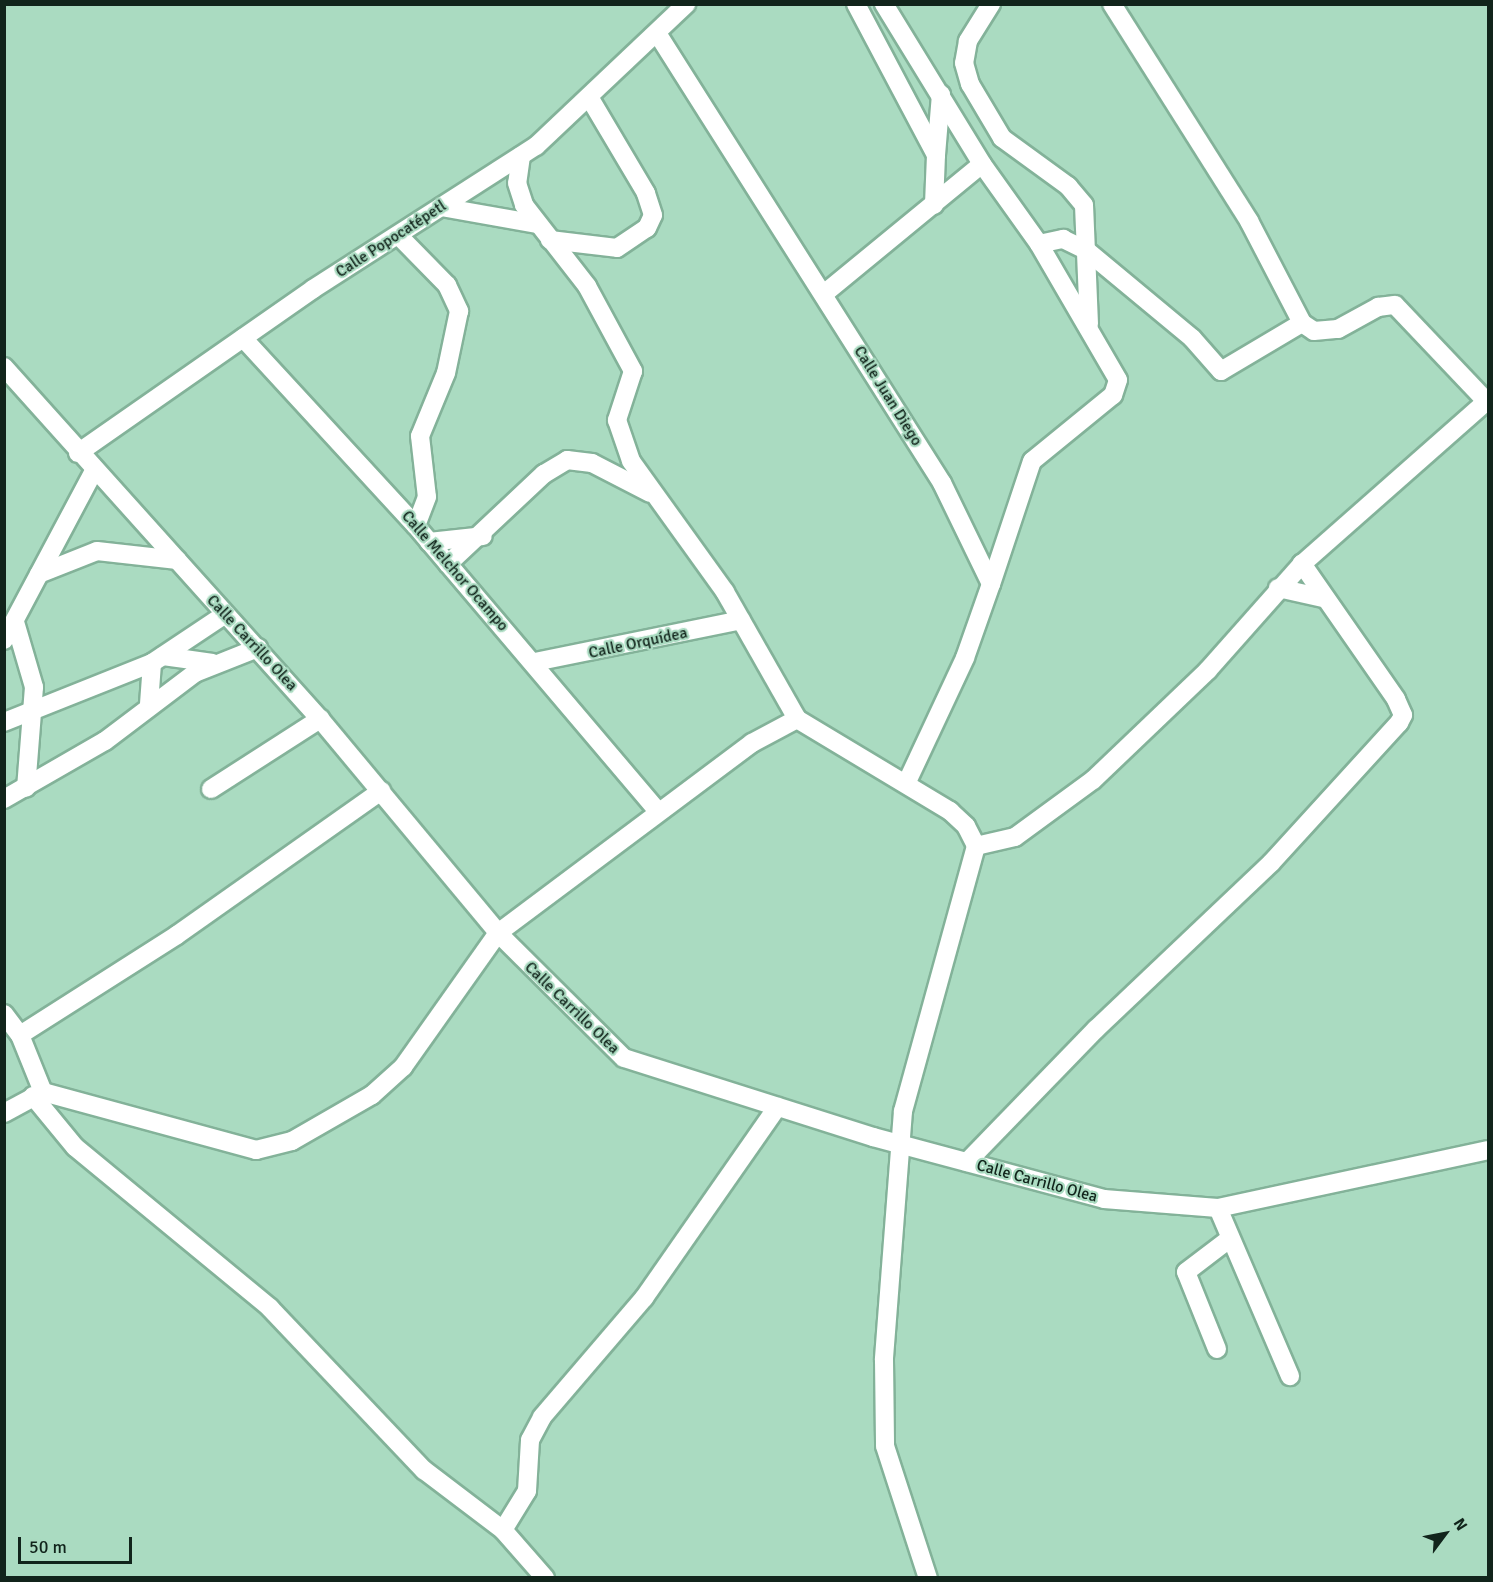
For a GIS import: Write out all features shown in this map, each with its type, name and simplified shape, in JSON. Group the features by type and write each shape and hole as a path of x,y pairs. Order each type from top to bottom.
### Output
{"street":[{"name":"Calle Popocatépetl","path":"78,453 243,338 521,156 589,97 686,4"},
{"path":"856,4 936,155"},
{"path":"884,4 982,164 1039,244 1089,326 1111,363 1117,390 1032,461 991,584 952,688 907,782"},
{"path":"991,4 968,41 964,63 970,84 1002,138 1068,186 1084,204 1089,326"},
{"path":"976,846 1014,837 1073,798 1208,670 1278,588 1302,564 1487,400 1395,305 1378,307 1338,329 1314,331 1302,323 1249,221 1112,4"},
{"name":"Calle Juan Diego","path":"657,33 825,293 942,483 991,584"},
{"path":"934,205 940,94"},
{"path":"550,240 617,248 642,233 653,215 646,193 589,97"},
{"path":"521,156 517,183 537,224 594,297 631,363 632,384 618,411 619,430 631,461 741,620 796,719 907,782 958,817 976,846 909,1088 901,1142 883,1417 892,1478 928,1578"},
{"path":"825,293 982,164"},
{"path":"441,207 537,224"},
{"path":"398,235 447,285 459,311 452,354 420,435 426,508 416,526"},
{"path":"1039,244 1063,239 1086,250 1192,338 1221,371 1302,323"},
{"name":"Calle Melchor Ocampo","path":"243,338 416,526 535,662 658,811"},
{"name":"Calle Carrillo Olea","path":"4,367 94,471 177,560 224,615 258,648 320,719 498,933 624,1058 777,1107 1104,1199 1218,1208 1488,1150"},
{"path":"448,564 483,536 544,474 567,460 592,463 655,496"},
{"path":"4,640 94,471"},
{"path":"429,542 483,536"},
{"path":"39,574 97,551 177,560"},
{"path":"967,1162 1096,1029 1271,863 1399,723 1403,715 1396,699 1323,598 1302,564"},
{"path":"1278,588 1323,598"},
{"path":"4,722 35,713 158,659 224,615"},
{"name":"Calle Orquídea","path":"535,662 741,620"},
{"path":"15,622 35,713 26,788"},
{"path":"4,799 105,741 149,704 213,663 258,648"},
{"path":"158,659 213,663"},
{"path":"149,704 158,659"},
{"path":"212,789 320,719"},
{"path":"4,1113 38,1094 271,1150 372,1095 403,1067 498,933 658,811 752,743 796,719"},
{"path":"20,1035 177,935 381,790"},
{"path":"4,1014 20,1035 38,1094 98,1168 270,1308 446,1491 503,1530 545,1578"},
{"path":"503,1530 527,1491 530,1440 542,1417 644,1298 777,1107"},
{"path":"1218,1208 1228,1240 1290,1377"},
{"path":"1217,1349 1186,1272 1228,1240"}]}
